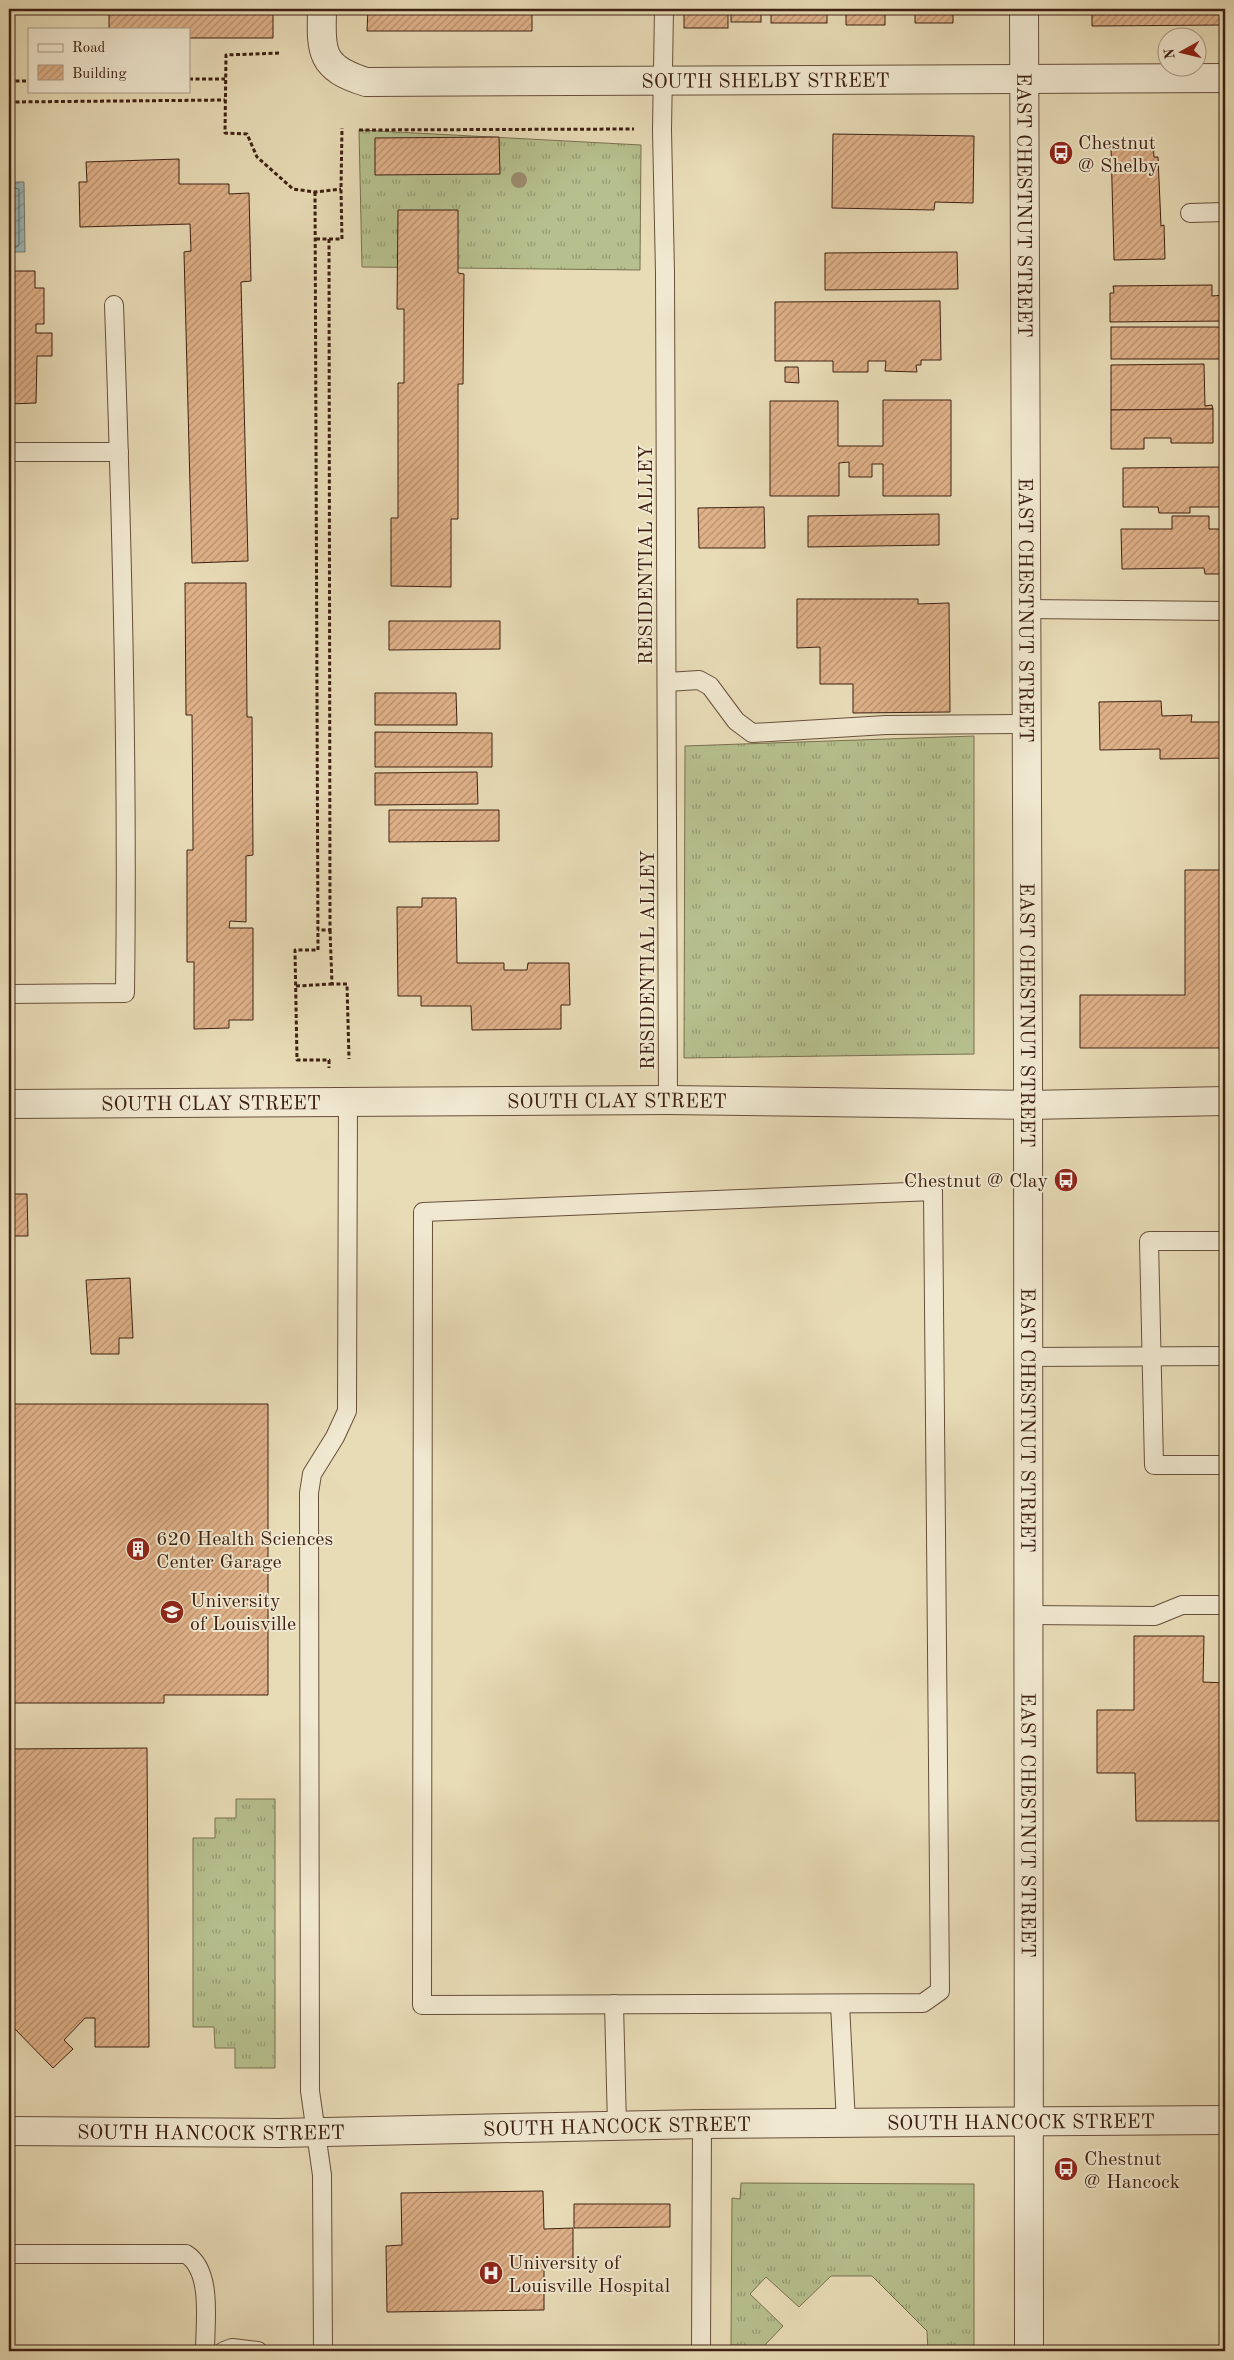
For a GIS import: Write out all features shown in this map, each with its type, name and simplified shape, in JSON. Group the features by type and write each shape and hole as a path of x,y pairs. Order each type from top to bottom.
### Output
{"street":[{"name":"SOUTH SHELBY STREET","path":"322,9 321,46 328,62 348,76 366,82 1225,78"},
{"name":"EAST CHESTNUT STREET","path":"1024,9 1029,1358 1029,2351"},
{"name":"SOUTH CLAY STREET","path":"9,1104 668,1100 1028,1105 1225,1101"},
{"name":"SOUTH HANCOCK STREET","path":"9,2131 316,2132 702,2124 1225,2120"}],"lane":[{"name":"RESIDENTIAL ALLEY","path":"664,9 662,130 665,273 668,1100"},
{"path":"1190,213 1225,212"},
{"path":"9,994 125,993 127,831 120,452 114,305"},
{"path":"9,452 120,452"},
{"path":"1026,609 1225,611"},
{"path":"667,682 699,680 710,686 736,721 752,733 886,725 1026,724"},
{"path":"323,2351 322,2176 310,2090 309,1493 312,1474 335,1437 347,1411 348,1101"},
{"path":"933,1191 940,1991 922,2004 614,2004 422,2005 423,1212 933,1191"},
{"path":"1225,1241 1149,1241 1154,1465 1225,1465"},
{"path":"1029,1358 1225,1356"},
{"path":"1029,1615 1155,1616 1182,1605 1225,1605"},
{"path":"614,2004 617,2126"},
{"path":"840,2004 846,2123"},
{"path":"701,2351 702,2124"},
{"path":"9,2254 186,2254 195,2260 204,2281 205,2351"},
{"path":"224,2351 232,2348 258,2351"}],"path":[{"path":"279,53 226,56 225,132 247,134 257,157 293,189 315,192 341,189"},
{"path":"190,79 225,79"},
{"path":"9,81 28,81"},
{"path":"9,102 225,100"},
{"path":"316,239 342,238 342,128"},
{"path":"359,130 636,129"},
{"path":"298,1038 295,950 318,950 315,192"},
{"path":"329,239 330,930 332,984"},
{"path":"318,930 330,930"},
{"path":"296,986 347,984 349,1059"}],"green space":[{"path":"359,130 641,145 640,270 362,267"},
{"path":"974,736 974,1054 684,1058 685,746"},
{"path":"236,1799 275,1799 275,2068 235,2068 235,2048 215,2048 214,2027 193,2027 193,1838 215,1838 215,1818 236,1818"},
{"path":"741,2183 974,2184 974,2351 928,2351 927,2331 872,2276 831,2276 799,2307 766,2277 750,2294 783,2326 764,2346 731,2345 732,2198 740,2199"}],"water":[{"path":"9,182 24,182 25,252 9,252"}],"building":[{"path":"9,9 78,9 78,12 9,13"},
{"path":"109,9 273,9 273,38 190,38 190,28 109,28"},
{"path":"368,9 532,9 532,31 367,31"},
{"path":"684,9 728,9 728,28 684,28"},
{"path":"731,9 761,9 761,22 731,22"},
{"path":"771,9 827,9 827,23 771,23"},
{"path":"846,9 953,9 953,23 915,23 915,12 885,12 885,25 846,25"},
{"path":"1092,9 1225,9 1225,25 1092,26"},
{"path":"833,134 974,136 973,203 935,202 934,210 832,208"},
{"path":"499,137 500,174 375,175 375,138"},
{"path":"1153,143 1154,157 1158,157 1161,226 1164,225 1165,259 1114,260 1111,145"},
{"path":"179,159 179,184 229,184 229,194 249,193 251,281 241,282 248,561 192,563 184,252 191,251 190,224 80,227 79,182 87,182 86,162"},
{"path":"398,210 458,210 458,273 464,274 463,384 458,384 458,519 451,519 451,587 391,586 391,518 398,518 398,383 404,383 404,309 397,309"},
{"path":"957,252 958,289 825,290 825,253"},
{"path":"9,271 35,271 35,288 44,288 44,324 36,324 36,333 52,333 52,356 37,356 36,403 9,404"},
{"path":"1212,285 1212,296 1225,295 1225,321 1110,322 1110,293 1114,293 1113,286"},
{"path":"940,301 941,360 921,360 921,365 916,365 917,372 885,371 886,361 868,361 868,372 833,372 833,361 775,361 775,302"},
{"path":"1111,327 1225,327 1225,359 1111,359"},
{"path":"1204,364 1205,406 1212,405 1213,409 1111,410 1111,365"},
{"path":"785,367 798,367 799,383 785,382"},
{"path":"883,400 951,400 951,496 883,496 883,464 872,464 872,477 849,477 849,462 839,463 839,496 770,496 770,401 838,401 838,446 883,446"},
{"path":"1213,409 1213,443 1171,443 1171,438 1144,438 1144,449 1111,449 1111,410"},
{"path":"1225,467 1225,507 1190,507 1190,513 1159,513 1158,507 1123,507 1123,468"},
{"path":"764,507 765,548 699,548 698,508"},
{"path":"939,514 939,545 808,547 808,516"},
{"path":"1172,516 1209,516 1209,529 1225,529 1225,574 1205,574 1204,568 1122,569 1121,529 1172,529"},
{"path":"185,583 246,583 247,717 252,717 253,855 246,856 246,922 230,921 229,928 253,928 253,1020 229,1020 229,1028 194,1029 194,962 187,962 187,850 193,850 193,836 192,715 186,715"},
{"path":"797,599 918,599 918,604 949,603 950,712 853,713 853,684 820,684 820,647 797,648"},
{"path":"389,621 500,621 500,649 389,650"},
{"path":"375,693 456,693 457,725 375,725"},
{"path":"1161,701 1162,716 1192,715 1191,722 1225,722 1225,758 1160,759 1160,749 1100,750 1099,702"},
{"path":"375,732 492,733 492,767 375,767"},
{"path":"477,772 478,804 375,805 375,773"},
{"path":"389,810 499,810 499,841 389,842"},
{"path":"1185,870 1225,870 1225,1048 1080,1048 1080,995 1185,995"},
{"path":"422,898 456,898 457,963 504,963 504,970 527,970 528,963 569,963 570,1005 561,1005 561,1029 472,1030 471,1006 421,1006 421,996 398,996 397,907 422,907"},
{"path":"9,1194 27,1194 28,1236 9,1236"},
{"path":"130,1278 133,1338 119,1338 119,1354 91,1354 86,1280"},
{"name":"620 Health Sciences Center Garage","path":"9,1404 268,1404 268,1695 164,1695 164,1703 9,1703"},
{"path":"1134,1636 1204,1636 1203,1682 1225,1683 1225,1821 1136,1821 1135,1773 1097,1773 1097,1710 1134,1710"},
{"path":"147,1748 149,2047 95,2047 95,2018 85,2018 64,2040 73,2049 53,2068 9,2023 9,1749"},
{"path":"543,2191 544,2229 573,2228 573,2264 544,2264 544,2310 387,2312 386,2246 402,2245 401,2193"},
{"path":"574,2204 670,2204 670,2227 574,2228"}],"place":[{"name":"Chestnut @ Shelby","path":"1061,153"},
{"name":"Chestnut @ Clay","path":"1066,1180"},
{"name":"620 Health Sciences Center Garage","path":"138,1549"},
{"name":"University of Louisville","path":"172,1612"},
{"name":"Chestnut @ Hancock","path":"1066,2169"},
{"name":"University of Louisville Hospital","path":"491,2273"}]}
